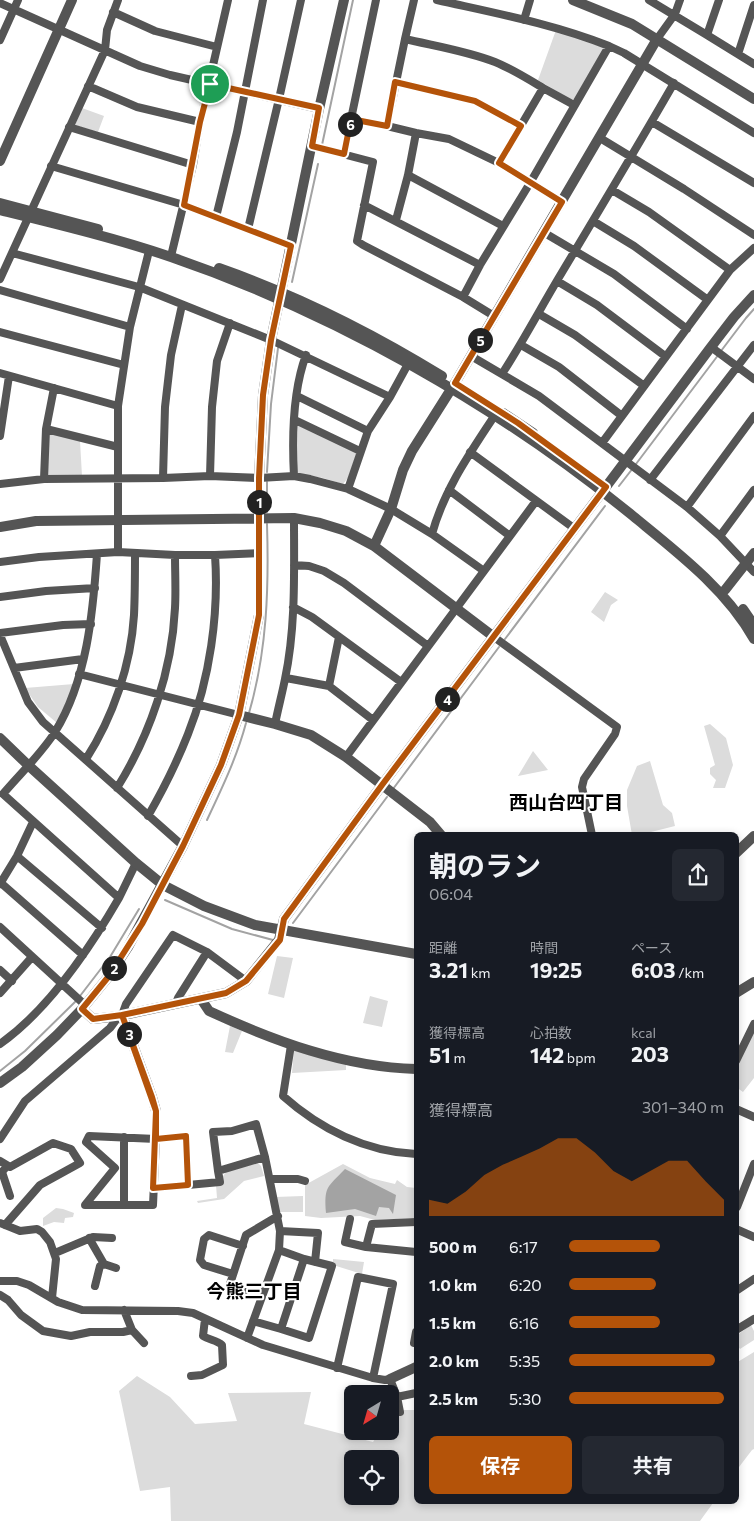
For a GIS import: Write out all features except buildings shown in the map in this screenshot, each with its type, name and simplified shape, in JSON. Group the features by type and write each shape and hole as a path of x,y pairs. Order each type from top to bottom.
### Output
{"street":[{"path":"0,40 18,0"},
{"path":"1,157 72,0"},
{"path":"0,279 104,50 113,12 118,0"},
{"path":"172,252 193,165 200,122 228,1 218,0"},
{"path":"216,217 264,0"},
{"path":"248,229 280,99 301,0"},
{"path":"0,1083 22,1067 57,1035 80,1003 109,976 128,947 183,846 221,765 239,715 259,615 259,478 263,395 271,340 319,108 344,0"},
{"path":"344,154 376,0"},
{"path":"387,126 414,0"},
{"path":"437,0 580,34 609,46 674,83 754,133"},
{"path":"524,20 530,0"},
{"path":"573,0 632,24 754,99"},
{"path":"649,0 675,14 754,64"},
{"path":"374,546 391,509 403,470 412,451 471,356 642,64 675,14 680,0"},
{"path":"707,35 719,0"},
{"path":"0,3 140,66 170,75 319,108"},
{"path":"738,54 754,5"},
{"path":"113,12 155,31 217,47"},
{"path":"405,39 475,55 508,67 574,105"},
{"path":"463,297 609,46"},
{"path":"395,82 475,101 521,126"},
{"path":"502,374 521,345 556,281 632,157 674,83"},
{"path":"88,86 137,106 200,122"},
{"path":"499,163 543,88"},
{"path":"351,119 449,139 499,163 562,202"},
{"path":"652,122 754,183"},
{"path":"69,127 193,165"},
{"path":"396,220 408,175 416,133"},
{"path":"600,138 684,188 754,235"},
{"path":"312,146 373,162 357,241 363,246 463,297 494,316"},
{"path":"51,166 184,205 291,246"},
{"path":"408,175 504,226"},
{"path":"612,190 649,212 730,270"},
{"path":"0,203 30,214 150,250 218,274 281,297 383,342 453,386 604,489 722,595 738,613 754,639"},
{"path":"364,205 480,265"},
{"path":"0,210 86,225 234,274 453,386 518,423 669,539 725,590 745,612 754,626"},
{"path":"593,221 634,246 708,300"},
{"path":"543,232 614,274 687,329"},
{"path":"602,443 730,270 754,248"},
{"path":"118,552 118,406 130,327 150,250"},
{"path":"12,252 139,287 306,355 390,397"},
{"path":"556,281 597,305 665,356"},
{"path":"0,290 130,327"},
{"path":"0,927 61,983 93,1019 120,1016 226,993 246,981 280,940 284,919 382,785 604,489 631,466 716,351 734,317 754,295"},
{"path":"163,478 165,407 172,355 182,305"},
{"path":"539,314 575,335 644,385"},
{"path":"210,476 212,407 217,362 230,323"},
{"path":"0,332 124,365"},
{"path":"521,345 559,367 622,416"},
{"path":"650,480 754,345"},
{"path":"716,351 754,379"},
{"path":"294,476 297,396 301,369 306,355"},
{"path":"471,356 539,396 687,507 720,536 754,572"},
{"path":"348,489 368,431 408,364"},
{"path":"0,373 118,406"},
{"path":"0,436 9,376"},
{"path":"44,479 46,429 54,388"},
{"path":"297,396 368,431"},
{"path":"432,534 448,490 470,452 495,415"},
{"path":"687,507 754,416"},
{"path":"295,420 360,451"},
{"path":"46,429 118,447"},
{"path":"470,452 574,529"},
{"path":"0,478 0,484 44,479 210,476 259,478 294,476 310,479 348,489 391,509 432,534 484,571"},
{"path":"448,490 510,536"},
{"path":"720,536 754,490"},
{"path":"346,757 536,501"},
{"path":"274,724 286,678 291,638 294,518"},
{"path":"0,527 36,521 294,518 346,531 374,546 617,726 615,734 584,779 582,787 591,832"},
{"path":"0,562 39,557 118,552 215,555 259,553"},
{"path":"86,759 102,733 121,685 134,616 135,553"},
{"path":"725,590 754,553"},
{"path":"97,554 91,624 73,694 54,733 1,794 119,898"},
{"path":"117,788 128,771 160,696 169,658 175,609 175,554"},
{"path":"148,816 164,787 188,734 206,674 213,629 215,555"},
{"path":"294,565 309,566 324,571 344,583 428,646"},
{"path":"0,597 46,591 95,588"},
{"path":"293,607 312,618 401,682"},
{"path":"91,624 63,625 0,634 28,702 43,722 183,846"},
{"path":"329,686 339,637"},
{"path":"14,668 83,659"},
{"path":"79,674 311,735 346,757 430,822 438,832"},
{"path":"286,678 329,686 373,720"},
{"path":"0,738 136,863 163,885 204,906 255,925 414,954"},
{"path":"33,822 17,856 1,883 84,955"},
{"path":"739,850 754,836"},
{"path":"17,856 102,928"},
{"path":"0,1044 38,1010 84,955 119,898 136,863"},
{"path":"0,1139 25,1101 110,1028 120,1016 126,1004 173,935 207,952 246,981"},
{"path":"176,1003 207,952"},
{"path":"0,994 32,957"},
{"path":"0,970 12,981"},
{"path":"739,991 754,982"},
{"path":"201,999 210,1011 291,1045 349,1061 414,1069"},
{"path":"114,1168 85,1205 152,1205 156,1111 120,1016"},
{"path":"739,1055 754,1024"},
{"path":"291,1045 284,1096 317,1123 345,1137 378,1149 414,1154"},
{"path":"739,1113 754,1117"},
{"path":"153,1188 220,1182 212,1132 232,1131 256,1124 270,1179 280,1231 279,1250 260,1297 247,1338"},
{"path":"123,1169 114,1168 86,1142 89,1136 156,1139 186,1136 188,1185"},
{"path":"124,1137 124,1205"},
{"path":"0,1161 10,1167 53,1143 71,1148 80,1163 40,1185 3,1224 20,1231 37,1230 42,1232 50,1242 55,1253 56,1272 52,1298"},
{"path":"218,1171 265,1158"},
{"path":"739,1202 754,1164"},
{"path":"7,1166 2,1172 10,1196"},
{"path":"270,1179 298,1179 305,1181"},
{"path":"260,1297 229,1287 246,1235 278,1216"},
{"path":"350,1219 345,1242 414,1253"},
{"path":"366,1246 372,1224 414,1222"},
{"path":"739,1230 754,1236"},
{"path":"280,1231 318,1233 315,1262"},
{"path":"233,1274 204,1265 200,1260 204,1239 209,1235 243,1246"},
{"path":"55,1253 89,1238 112,1238"},
{"path":"89,1238 104,1264 116,1268"},
{"path":"253,1321 309,1338 332,1266 279,1250"},
{"path":"281,1329 304,1259"},
{"path":"95,1286 100,1266 104,1264"},
{"path":"337,1368 358,1277 393,1284 373,1378"},
{"path":"739,1288 754,1279"},
{"path":"0,1281 16,1281 29,1285 52,1298 82,1310 178,1311 192,1313 263,1345 373,1378 390,1379 414,1368"},
{"path":"0,1295 8,1300 21,1315 43,1331 72,1336 90,1332 122,1332 132,1330"},
{"path":"124,1310 132,1330 144,1343"},
{"path":"191,1376 202,1375 223,1365 222,1345 203,1336 205,1319"},
{"path":"739,1328 754,1319"},
{"path":"390,1379 392,1385"},
{"path":"399,1396 414,1393"},
{"path":"399,1407 400,1412"}],"shaded area":[{"path":"556,30 603,46 605,50 575,99 571,100 538,80"},
{"path":"82,108 104,116 98,132 75,125"},
{"path":"298,422 357,452 348,478 343,484 297,472"},
{"path":"50,433 80,441 82,476 47,476 47,435"},
{"path":"605,592 618,600 611,605 604,622 591,612"},
{"path":"74,684 57,723 38,707 25,688"},
{"path":"710,724 726,738 733,765 725,788 713,788 716,780 710,774 710,768 715,765 704,726"},
{"path":"533,751 548,770 518,776"},
{"path":"650,761 663,805 672,813 675,826 651,832 631,832 627,806 627,790 637,766"},
{"path":"277,956 293,958 284,998 268,994"},
{"path":"370,996 388,1001 382,1027 363,1023"},
{"path":"230,1026 242,1031 233,1053 225,1052"},
{"path":"754,1031 754,1078 743,1092 739,1089 739,1060"},
{"path":"294,1049 346,1064 346,1070 292,1073"},
{"path":"258,1163 264,1176 244,1181 224,1199 198,1203 197,1201 217,1198 216,1185 227,1171"},
{"path":"343,1164 370,1178 395,1184 397,1180 407,1187 414,1188 414,1218 375,1220 360,1216 321,1218 305,1216 305,1185"},
{"path":"345,1169 396,1195 393,1214 389,1208 379,1207 376,1216 355,1209 326,1213 326,1192"},
{"path":"303,1196 303,1212 278,1212 275,1197"},
{"path":"56,1208 74,1213 73,1217 65,1218 64,1223 54,1222 43,1226 43,1218"},
{"path":"333,1259 364,1262 362,1274 333,1265"},
{"path":"751,1325 754,1331 754,1340 740,1349 739,1334"},
{"path":"754,1352 754,1449 739,1467 739,1361"},
{"path":"137,1376 170,1397 195,1424 237,1421 228,1393 311,1392 304,1424 344,1434 344,1440 373,1442 374,1440 399,1440 399,1410 414,1410 414,1504 712,1504 700,1521 171,1521 170,1487 140,1491 119,1391"}],"waterway":[{"path":"322,145 353,0"},
{"path":"292,282 318,164"},
{"path":"721,351 754,309"},
{"path":"267,472 271,404 278,348"},
{"path":"636,464 719,354"},
{"path":"619,486 633,468"},
{"path":"267,482 267,512"},
{"path":"505,639 605,506"},
{"path":"249,713 260,666 266,619 268,572 267,524"},
{"path":"393,789 499,647"},
{"path":"207,820 234,760 246,723"},
{"path":"293,923 387,797"},
{"path":"165,900 232,929 273,940"},
{"path":"80,996 110,957 139,909"},
{"path":"0,1071 25,1051 77,1000"}],"district":[{"name":"西山台四丁目","path":"566,802"},
{"name":"今熊三丁目","path":"254,1291"}],"route":[{"path":"210,84 200,122 184,205 291,246 271,340 263,395 259,478 259,615 239,715 221,765 183,846 142,924 109,976 82,1009 93,1019 122,1015 156,1111 153,1188 188,1185 186,1136 156,1139 156,1111 152,1097 122,1015 226,993 246,981 280,940 284,919 382,785 606,487 518,423 455,383 562,202 499,163 521,126 475,101 395,82 387,126 351,119 344,154 312,146 319,108 210,84"}]}
